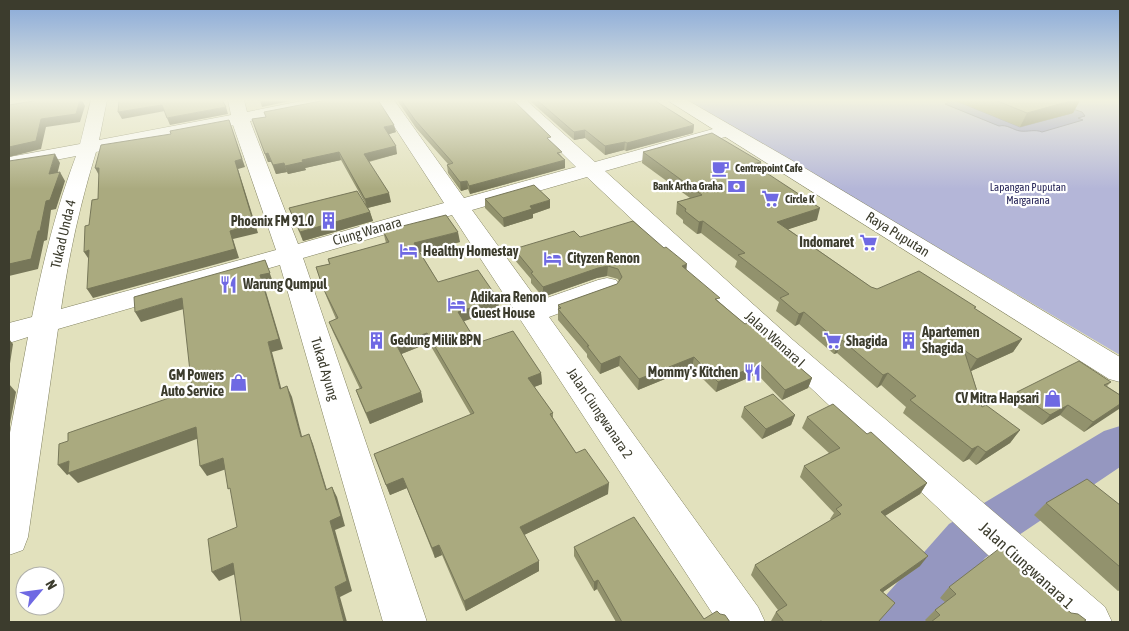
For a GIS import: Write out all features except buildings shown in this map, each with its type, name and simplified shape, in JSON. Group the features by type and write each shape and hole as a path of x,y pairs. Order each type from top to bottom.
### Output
{"street":[{"name":"Tukad Unda 4","path":"9,537 56,264 69,204 92,129"},
{"path":"9,163 88,148 161,129"},
{"name":"Tukad Ayung","path":"245,129 289,253 404,622"},
{"name":"Jalan Ciungwanara 2","path":"405,129 743,622"},
{"name":"Jalan Wanara I","path":"547,129 963,508"},
{"name":"Ciung Wanara","path":"9,333 456,205 726,131"},
{"name":"Raya Puputan","path":"726,131 791,168 1120,371"},
{"path":"532,312 607,286"},
{"name":"Jalan Ciungwanara 1","path":"963,508 1090,622"}],"green space":[{"name":"Lapangan Puputan Margarana","path":"737,129 1120,129 1120,355"}],"shaded area":[{"path":"1015,129 1051,129 1042,132"}],"waterway":[{"path":"900,622 967,541 1120,444"}],"place":[{"name":"Centrepoint Cafe","path":"721,168"},
{"name":"Bank Artha Graha","path":"737,186"},
{"name":"Circle K","path":"771,199"},
{"name":"Phoenix FM 91.0","path":"328,221"},
{"name":"Indomaret","path":"868,242"},
{"name":"Healthy Homestay","path":"409,251"},
{"name":"Cityzen Renon","path":"553,258"},
{"name":"Warung Qumpul","path":"229,284"},
{"name":"Adikara Renon Guest House","path":"457,305"},
{"name":"Gedung Milik BPN","path":"376,340"},
{"name":"Apartemen Shagida","path":"908,340"},
{"name":"Shagida","path":"832,341"},
{"name":"Mommy's Kitchen","path":"752,372"},
{"name":"GM Powers Auto Service","path":"238,383"},
{"name":"CV Mitra Hapsari","path":"1053,398"}]}
